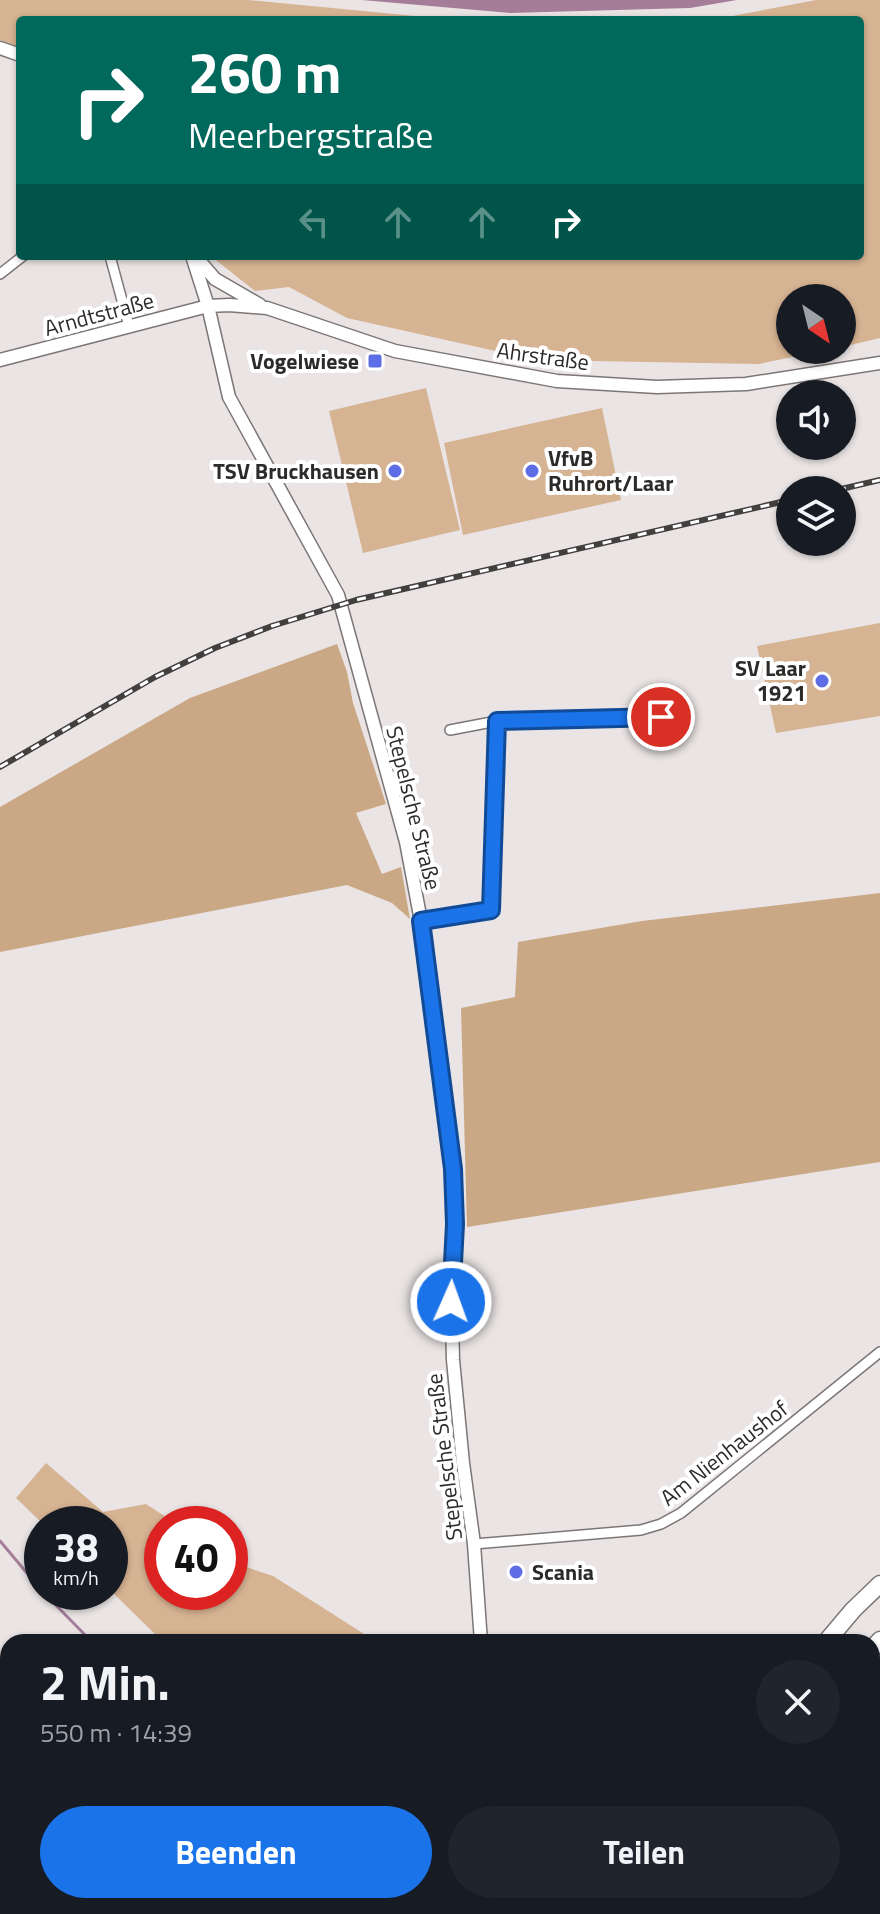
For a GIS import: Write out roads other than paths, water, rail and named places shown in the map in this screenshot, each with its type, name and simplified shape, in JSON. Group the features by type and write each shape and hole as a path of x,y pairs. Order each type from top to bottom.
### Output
{"highway":[{"path":"833,1634 880,1584"}],"street":[{"path":"0,274 18,260"},
{"path":"111,260 129,326"},
{"name":"Stepelsche Straße","path":"195,260 229,397 338,595 406,842 421,921 453,1169 452,1347 474,1544 480,1634"},
{"path":"198,260 215,279 267,308"},
{"name":"Arndtstraße","path":"0,360 208,306"},
{"name":"Ahrstraße","path":"208,306 267,308 395,351 557,381 657,387 746,384 880,363"},
{"path":"450,730 497,721 661,717"},
{"path":"421,921 491,910 497,721"},
{"name":"Am Nienhaushof","path":"474,1544 641,1530 661,1524 681,1513 880,1352"}],"waterway":[{"path":"0,1541 24,1570"},
{"path":"61,1610 84,1634"}],"railway":[{"path":"856,486 880,480"},
{"path":"0,767 155,677 215,648 272,626 356,600 776,503"}],"place":[{"name":"Vogelwiese","path":"375,361"},
{"name":"TSV Bruckhausen","path":"395,471"},
{"name":"VfvB Ruhrort/Laar","path":"532,471"},
{"name":"SV Laar 1921","path":"822,681"},
{"name":"Scania","path":"516,1572"}]}
